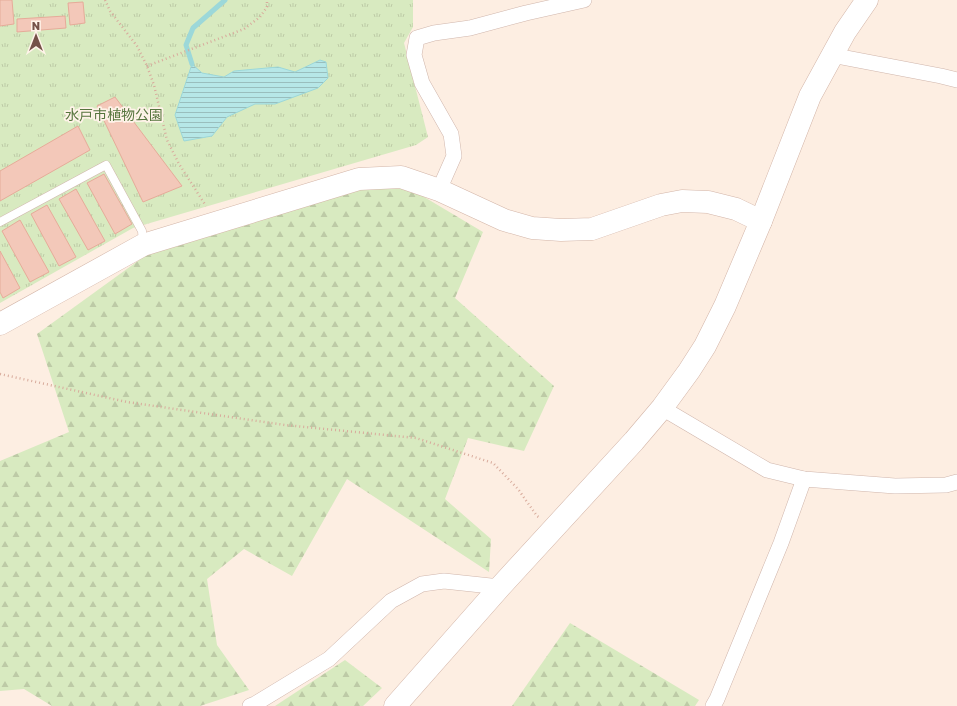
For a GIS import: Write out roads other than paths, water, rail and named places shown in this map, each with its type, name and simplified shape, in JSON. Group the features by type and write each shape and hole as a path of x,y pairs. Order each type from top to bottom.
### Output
{"street":[{"path":"440,190 454,156 451,134 422,83 414,55 417,38 434,33 470,28 526,13 584,0"},
{"path":"395,706 500,587 662,408 705,346 725,306 761,221 810,96 860,2"},
{"path":"831,55 957,80"},
{"path":"0,324 143,245 359,179 401,176 440,190 504,220 532,228 561,230 592,228 682,200 708,202 736,209 761,221"},
{"path":"662,408 767,470 804,479 895,486 946,485 957,482"},
{"path":"712,706 717,699 781,543 804,479"},
{"path":"250,706 329,659 391,601 422,584 444,580 500,587"}],"lane":[{"path":"0,222 106,165 142,232 143,245"}],"water":[{"path":"320,60 326,62 328,78 318,88 275,104 255,104 227,117 212,136 184,141 175,115 192,64 202,73 224,77 234,71 278,67 295,72"}],"waterway":[{"path":"192,64 186,45 193,28 225,0"}],"park label":[{"name":"水戸市植物公園","path":"114,114"}]}
